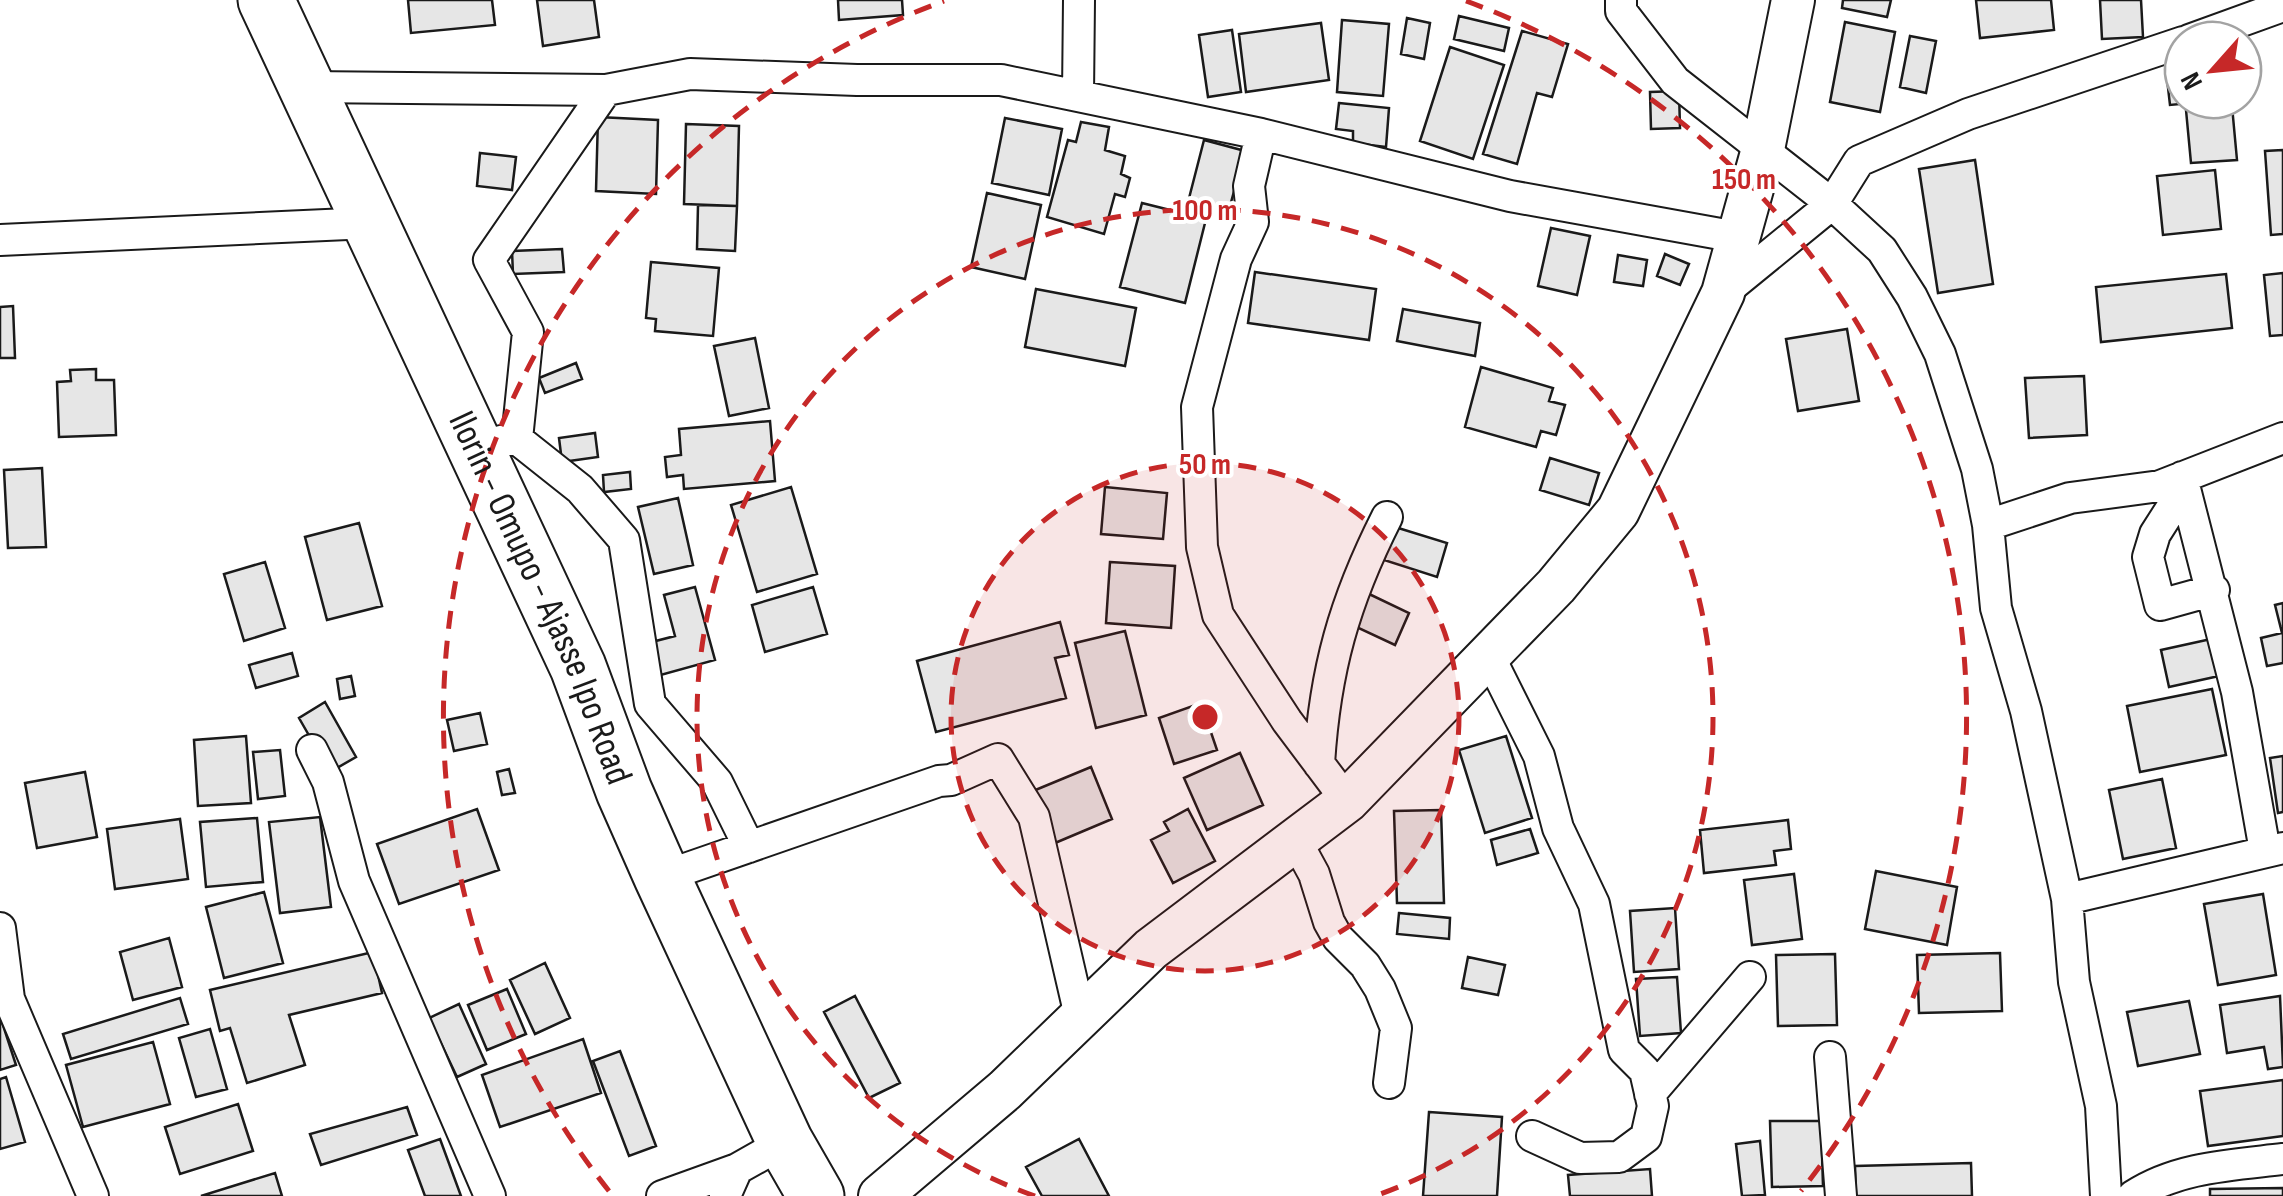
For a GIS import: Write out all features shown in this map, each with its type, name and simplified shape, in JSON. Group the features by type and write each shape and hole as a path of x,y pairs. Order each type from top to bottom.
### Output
{"highway":[{"name":"Ilorin - Omupo - Ajasse Ipo Road","path":"266,0 370,223 496,442 624,791 786,1142 816,1196"}],"street":[{"path":"1078,95 1079,0"},
{"path":"1621,0 1621,11 1676,81 1832,204 1882,250 1912,296 1940,354 1976,469 1988,525 1996,608 2026,710 2067,899 2074,982 2101,1106 2106,1196"},
{"path":"880,1196 1005,1090 1151,949 1347,802 1556,586 1618,511 1723,293 1763,149 1794,0"},
{"path":"2244,20 2283,6"},
{"path":"1723,293 1832,204 1859,161 1968,114 2163,49"},
{"path":"307,87 606,90 690,74 1001,80 1261,134 1510,196 1736,237"},
{"path":"606,90 489,260 528,332 496,442 580,490 624,540 650,704 717,782 749,846"},
{"path":"1261,134 1250,186 1253,222 1236,259 1197,406 1202,547 1218,615 1241,656 1347,802"},
{"path":"0,240 370,223"},
{"path":"1988,525 2070,498 2184,482 2283,438"},
{"path":"2067,899 2274,849 2214,590 2184,482"},
{"path":"2184,482 2155,534 2148,557 2160,604 2214,590"},
{"path":"1319,764 1323,706 1333,653 1358,574 1387,517"},
{"path":"1489,656 1538,756 1558,828 1594,904 1624,1050 1645,1071 1653,1106 1646,1137 1619,1157 1580,1158 1532,1136"},
{"path":"312,750 328,782 354,880 490,1196"},
{"path":"662,877 951,780 998,759 1034,817 1080,1016"},
{"path":"1295,839 1314,874 1328,922 1338,938 1366,965 1396,1028 1388,1083"},
{"path":"0,928 9,999 93,1196"},
{"path":"1650,1094 1750,977"},
{"path":"1830,1057 1841,1196"},
{"path":"662,1196 731,1183 786,1142"},
{"path":"2134,1196 2155,1182 2198,1170 2283,1159"}],"building":[{"path":"408,0 492,0 495,25 411,33"},
{"path":"537,0 594,0 599,37 543,46"},
{"path":"838,0 902,0 903,15 839,20"},
{"path":"1843,0 1891,0 1887,17 1842,8"},
{"path":"1976,0 2051,0 2054,30 1980,38"},
{"path":"2100,0 2141,0 2143,37 2102,39"},
{"path":"1459,16 1509,28 1504,51 1454,39"},
{"path":"1407,18 1430,23 1424,59 1401,54"},
{"path":"1342,20 1389,24 1383,96 1337,92"},
{"path":"1845,22 1895,32 1880,112 1830,102"},
{"path":"1321,23 1329,80 1246,92 1239,34"},
{"path":"1232,30 1241,92 1208,97 1199,35"},
{"path":"1522,31 1568,44 1552,97 1537,93 1517,164 1483,154"},
{"path":"1910,36 1936,41 1926,93 1900,87"},
{"path":"1450,47 1504,65 1473,159 1420,141"},
{"path":"1679,91 1680,128 1651,129 1650,92"},
{"path":"1339,103 1389,108 1386,147 1353,143 1353,131 1336,129"},
{"path":"598,117 658,120 656,194 596,191"},
{"path":"1005,118 1062,129 1049,195 992,183"},
{"path":"2187,120 2233,120 2237,160 2191,163"},
{"path":"1081,122 1109,127 1105,150 1125,156 1121,174 1130,178 1125,197 1115,194 1104,234 1047,217 1068,140 1076,142"},
{"path":"686,124 739,126 737,206 684,204"},
{"path":"1204,140 1245,151 1227,217 1187,206"},
{"path":"2283,150 2283,234 2271,235 2265,151"},
{"path":"480,153 516,157 512,190 477,186"},
{"path":"1975,160 1993,284 1938,293 1919,169"},
{"path":"2215,170 2221,229 2163,235 2157,176"},
{"path":"987,193 1041,205 1025,279 971,267"},
{"path":"1142,203 1206,219 1185,303 1120,287"},
{"path":"698,205 737,206 735,251 697,249"},
{"path":"1551,228 1590,236 1577,295 1538,286"},
{"path":"562,249 564,272 513,274 512,251"},
{"path":"1665,254 1689,264 1680,285 1657,276"},
{"path":"1618,255 1647,260 1643,286 1614,282"},
{"path":"651,262 719,268 713,336 655,331 656,319 646,318"},
{"path":"1255,272 1376,289 1369,340 1248,323"},
{"path":"2283,273 2283,335 2270,336 2264,275"},
{"path":"2226,274 2232,328 2101,342 2096,287"},
{"path":"1036,289 1136,308 1125,366 1025,347"},
{"path":"13,306 15,358 0,358 0,307"},
{"path":"1403,309 1480,323 1475,356 1397,341"},
{"path":"1847,329 1859,401 1798,411 1786,339"},
{"path":"755,338 769,408 729,416 714,346"},
{"path":"576,363 582,379 545,393 539,378"},
{"path":"1481,367 1553,388 1549,401 1565,405 1556,435 1541,431 1536,447 1465,427"},
{"path":"96,369 96,380 114,380 116,435 59,437 57,382 71,381 70,370"},
{"path":"2084,376 2087,435 2029,438 2025,378"},
{"path":"770,421 775,481 684,489 683,475 667,477 665,457 681,455 679,429"},
{"path":"595,433 598,457 562,462 559,438"},
{"path":"1550,458 1599,473 1589,505 1540,490"},
{"path":"42,468 46,547 8,548 4,470"},
{"path":"630,472 631,489 604,492 603,475"},
{"path":"791,487 817,574 757,592 731,505"},
{"path":"1105,487 1167,493 1163,539 1101,534"},
{"path":"678,498 693,565 654,574 638,507"},
{"path":"359,523 382,606 327,620 305,537"},
{"path":"1395,527 1447,543 1437,577 1384,560"},
{"path":"265,562 285,628 244,641 224,574"},
{"path":"1110,562 1175,566 1171,628 1106,623"},
{"path":"695,587 715,660 657,676 648,643 675,636 664,595"},
{"path":"813,587 827,634 765,652 752,605"},
{"path":"1367,593 1409,613 1395,645 1352,625"},
{"path":"2283,603 2283,663 2267,666 2261,638 2282,633 2275,605"},
{"path":"1060,622 1069,655 1055,658 1066,698 936,732 917,661"},
{"path":"1125,631 1146,715 1096,728 1075,643"},
{"path":"2211,639 2219,676 2169,687 2161,650"},
{"path":"292,653 298,676 256,688 249,665"},
{"path":"351,676 355,696 340,699 337,679"},
{"path":"2212,689 2226,755 2140,772 2127,706"},
{"path":"325,702 356,757 330,772 299,718"},
{"path":"1201,703 1217,750 1174,764 1159,718"},
{"path":"480,713 487,744 454,751 447,720"},
{"path":"246,736 251,803 198,806 194,740"},
{"path":"1506,736 1532,818 1485,833 1459,750"},
{"path":"280,750 285,796 258,799 253,752"},
{"path":"1240,753 1263,805 1207,830 1184,778"},
{"path":"2283,756 2283,812 2278,813 2270,758"},
{"path":"1091,767 1112,819 1055,843 1033,791"},
{"path":"509,769 515,793 502,795 497,772"},
{"path":"85,772 97,837 37,848 25,783"},
{"path":"2162,779 2176,848 2123,859 2109,790"},
{"path":"477,809 499,870 399,904 377,844"},
{"path":"1188,809 1215,861 1173,883 1151,840 1169,831 1164,822"},
{"path":"1441,810 1444,903 1397,903 1394,811"},
{"path":"320,817 331,907 280,913 269,822"},
{"path":"257,818 263,882 206,887 200,822"},
{"path":"180,819 188,879 115,889 107,829"},
{"path":"1788,820 1791,849 1774,851 1776,865 1704,873 1700,830"},
{"path":"1530,829 1538,853 1497,865 1491,840"},
{"path":"1876,871 1957,887 1947,945 1865,929"},
{"path":"1794,874 1802,939 1752,945 1744,880"},
{"path":"264,892 283,963 224,978 206,907"},
{"path":"2263,894 2276,975 2218,985 2204,904"},
{"path":"1675,908 1679,969 1634,972 1630,911"},
{"path":"1399,913 1450,918 1449,939 1397,934"},
{"path":"169,938 182,987 133,1000 120,952"},
{"path":"373,952 382,993 289,1015 305,1065 247,1083 230,1028 220,1031 210,990"},
{"path":"2000,953 2002,1011 1919,1013 1917,955"},
{"path":"1835,954 1837,1025 1778,1026 1776,955"},
{"path":"1468,957 1505,965 1498,995 1462,988"},
{"path":"545,963 570,1018 535,1034 510,980"},
{"path":"1677,977 1681,1033 1640,1036 1636,979"},
{"path":"507,989 526,1034 487,1050 468,1005"},
{"path":"855,996 900,1083 869,1098 824,1012"},
{"path":"2280,996 2283,1067 2268,1069 2264,1047 2227,1053 2220,1005"},
{"path":"180,998 188,1024 71,1059 63,1034"},
{"path":"2189,1001 2200,1054 2138,1066 2127,1012"},
{"path":"459,1004 486,1064 457,1077 429,1018"},
{"path":"0,1016 16,1065 0,1070"},
{"path":"210,1029 227,1089 196,1097 179,1038"},
{"path":"583,1039 601,1093 500,1127 482,1075"},
{"path":"153,1042 170,1104 83,1127 66,1065"},
{"path":"620,1051 656,1146 629,1156 593,1061"},
{"path":"6,1077 25,1142 0,1149 0,1079"},
{"path":"2283,1080 2283,1136 2208,1146 2200,1091"},
{"path":"238,1104 253,1151 180,1174 165,1127"},
{"path":"407,1107 417,1135 321,1165 310,1134"},
{"path":"1429,1112 1502,1117 1497,1196 1423,1196"},
{"path":"1770,1121 1821,1121 1823,1186 1772,1187"},
{"path":"440,1139 461,1196 425,1196 408,1150"},
{"path":"1079,1139 1109,1196 1042,1196 1026,1167"},
{"path":"1760,1141 1765,1195 1742,1196 1736,1144"},
{"path":"1971,1163 1972,1196 1856,1196 1855,1166"},
{"path":"1650,1169 1652,1196 1570,1196 1568,1175"},
{"path":"275,1173 282,1196 201,1196"},
{"path":"2283,1188 2283,1196 2210,1196 2210,1189"}]}
